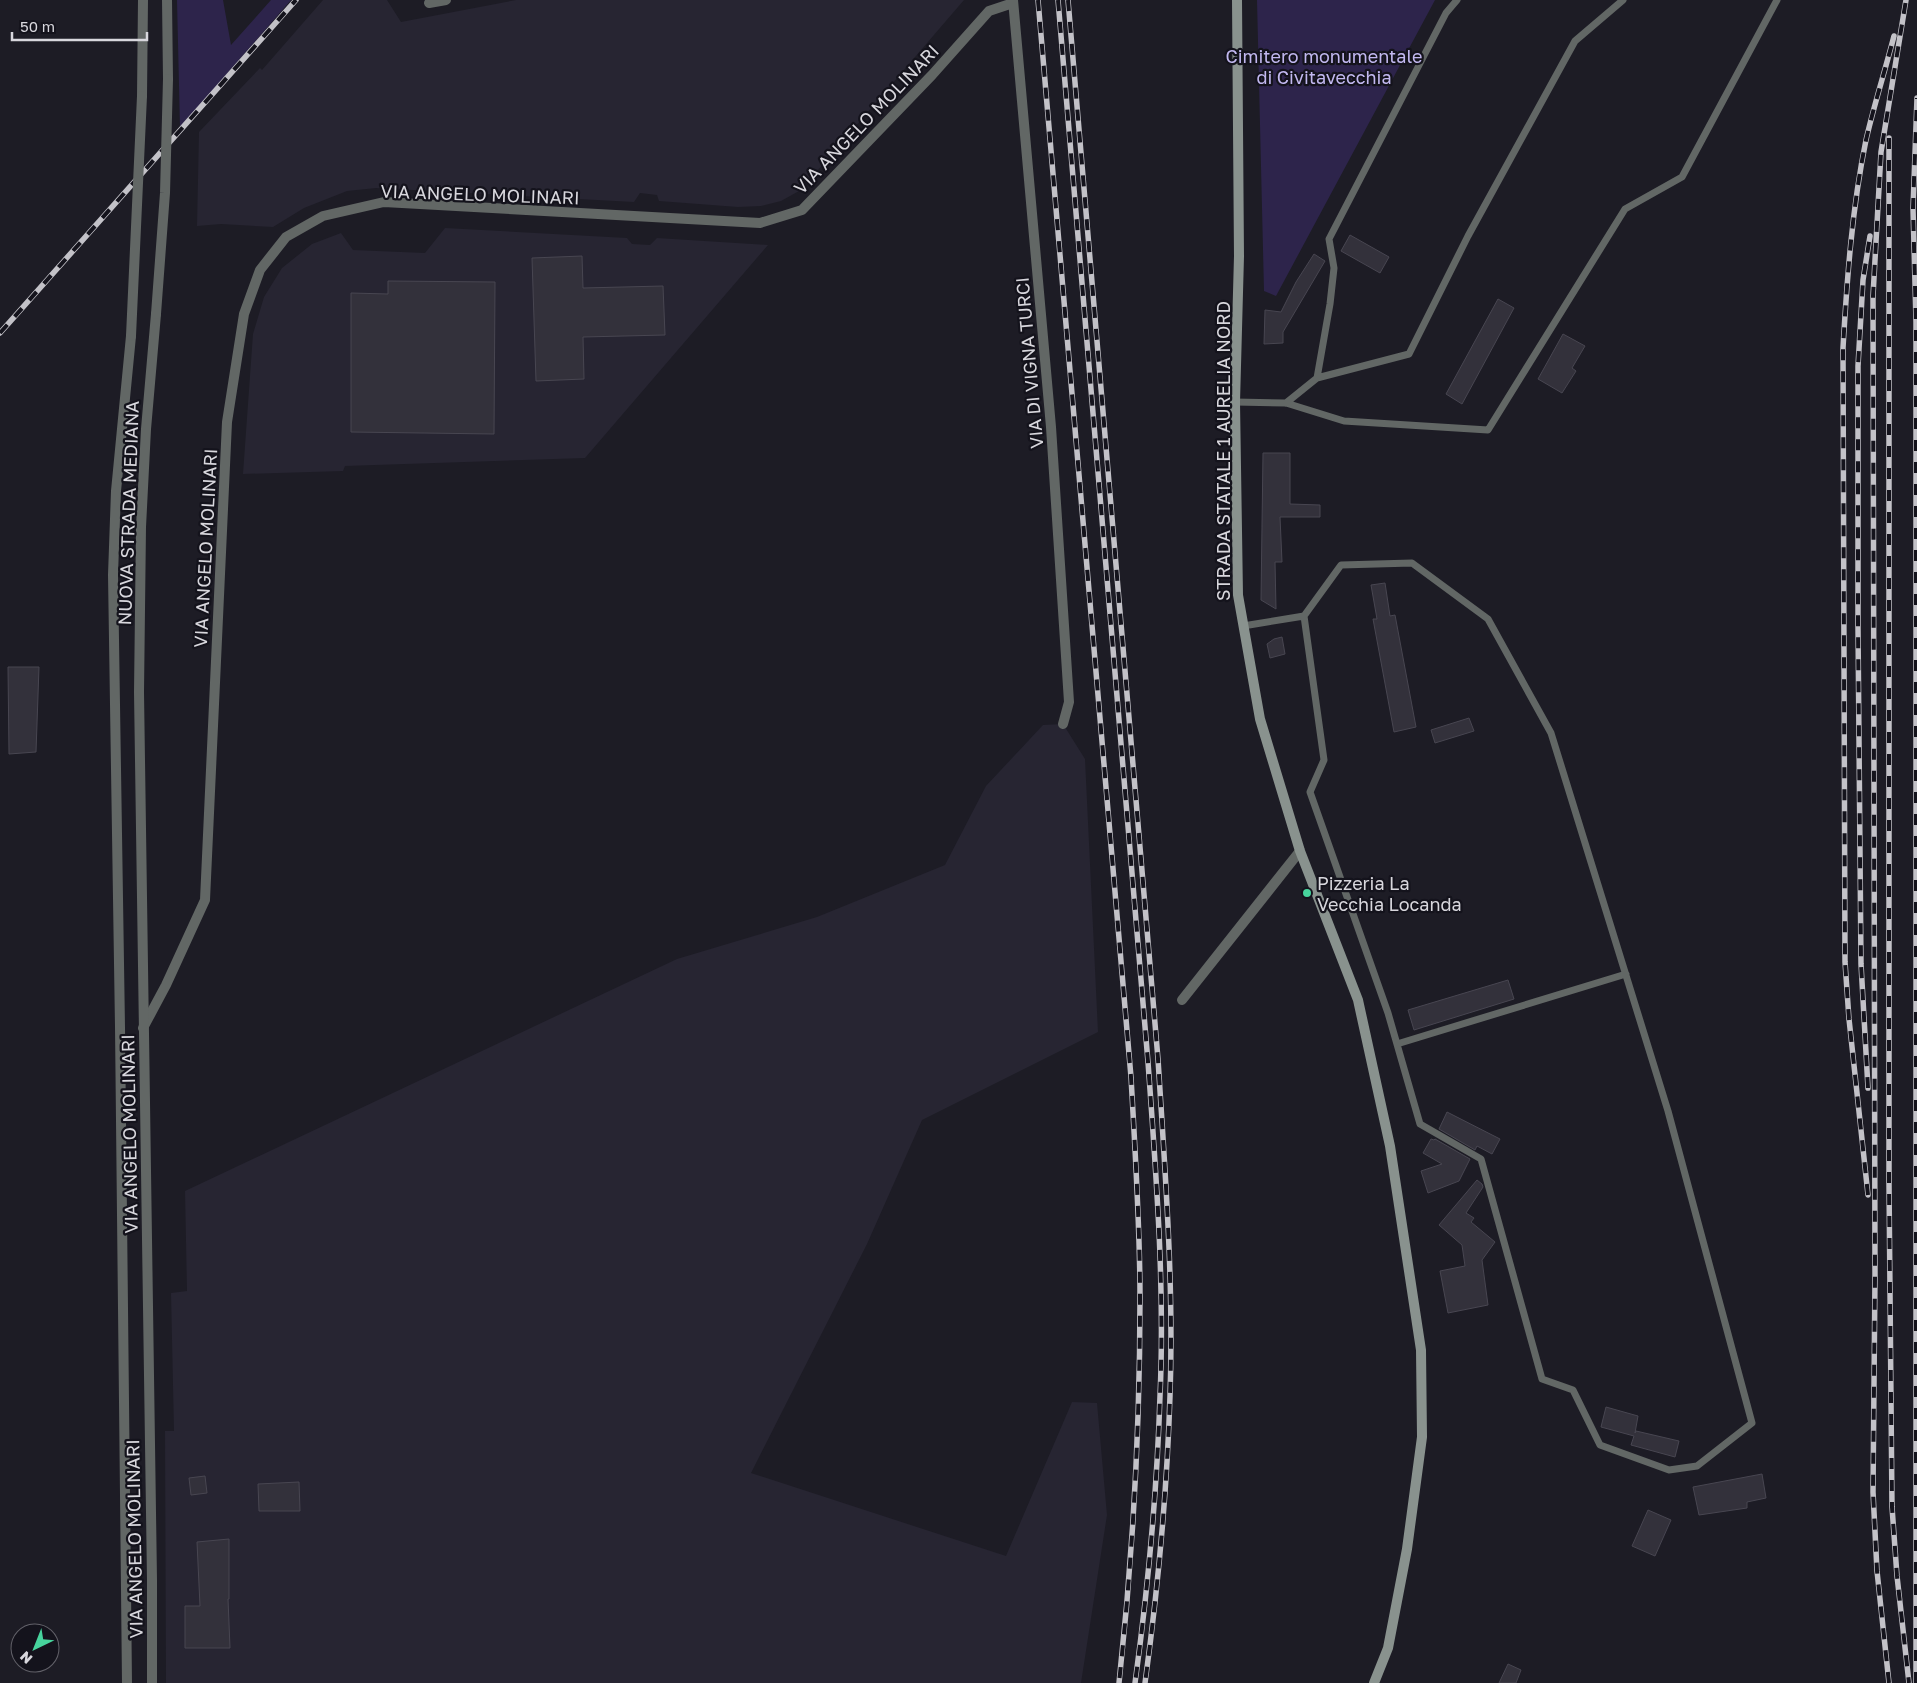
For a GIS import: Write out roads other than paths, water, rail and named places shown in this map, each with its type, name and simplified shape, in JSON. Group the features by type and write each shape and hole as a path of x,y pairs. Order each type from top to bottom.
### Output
{"main road":[{"name":"STRADA STATALE 1 AURELIA NORD","path":"1237,0 1239,256 1235,402 1238,595 1260,719 1300,851 1358,1000 1390,1146 1421,1350 1422,1437 1407,1549 1388,1648 1374,1683"}],"street":[{"name":"NUOVA STRADA MEDIANA","path":"120,1027 113,575 116,491 131,336 142,96 143,0"},
{"name":"NUOVA STRADA MEDIANA","path":"143,1028 140,692 141,526 146,429 165,193 168,79 167,0"},
{"path":"429,3 446,0"},
{"name":"VIA ANGELO MOLINARI","path":"152,1683 152,1570 143,1028 166,985 205,900 227,422 244,314 260,270 286,237 323,216 384,202 760,223 802,210 926,81 990,11 1013,1"},
{"name":"VIA DI VIGNA TURCI","path":"1013,1 1052,447 1069,702 1063,724"},
{"path":"1182,1000 1300,851"},
{"name":"VIA ANGELO MOLINARI","path":"120,1027 127,1683"}],"lane":[{"path":"1316,378 1330,304 1334,268 1328,239 1446,13 1457,0"},
{"path":"1286,403 1316,378 1409,354 1468,236 1575,41 1623,0"},
{"path":"1235,402 1286,403 1344,421 1488,430 1625,209 1682,177 1778,0"},
{"path":"1412,563 1488,618 1551,733 1668,1111 1752,1423 1698,1466 1669,1470 1600,1445 1573,1390 1542,1379 1481,1159 1420,1124 1388,1014 1310,792 1324,760 1304,616 1341,565 1412,563"},
{"path":"1243,626 1304,616"},
{"path":"1397,1044 1626,974"}],"railway":[{"path":"0,333 296,0"},
{"path":"1038,0 1131,1077 1137,1187 1140,1297 1139,1394 1132,1539 1119,1683"},
{"path":"1058,0 1148,1062 1161,1271 1161,1354 1157,1468 1144,1612 1135,1683"},
{"path":"1068,0 1158,1059 1168,1228 1171,1312 1169,1432 1161,1540 1145,1683"},
{"path":"1889,1683 1877,1571 1873,1492 1875,1277 1873,296 1881,152 1906,0"},
{"path":"1868,1195 1849,1019 1845,962 1843,348 1851,244 1861,166 1869,127 1894,36"},
{"path":"1916,1683 1916,322 1913,208 1917,98"},
{"path":"1889,138 1889,1183 1892,1507 1897,1576 1909,1683"},
{"path":"1868,1088 1861,964 1858,366 1863,280 1870,236"}],"place":[{"name":"Pizzeria La Vecchia Locanda","path":"1307,893"}],"park label":[{"name":"Cimitero monumentale di Civitavecchia","path":"1324,66"}]}
